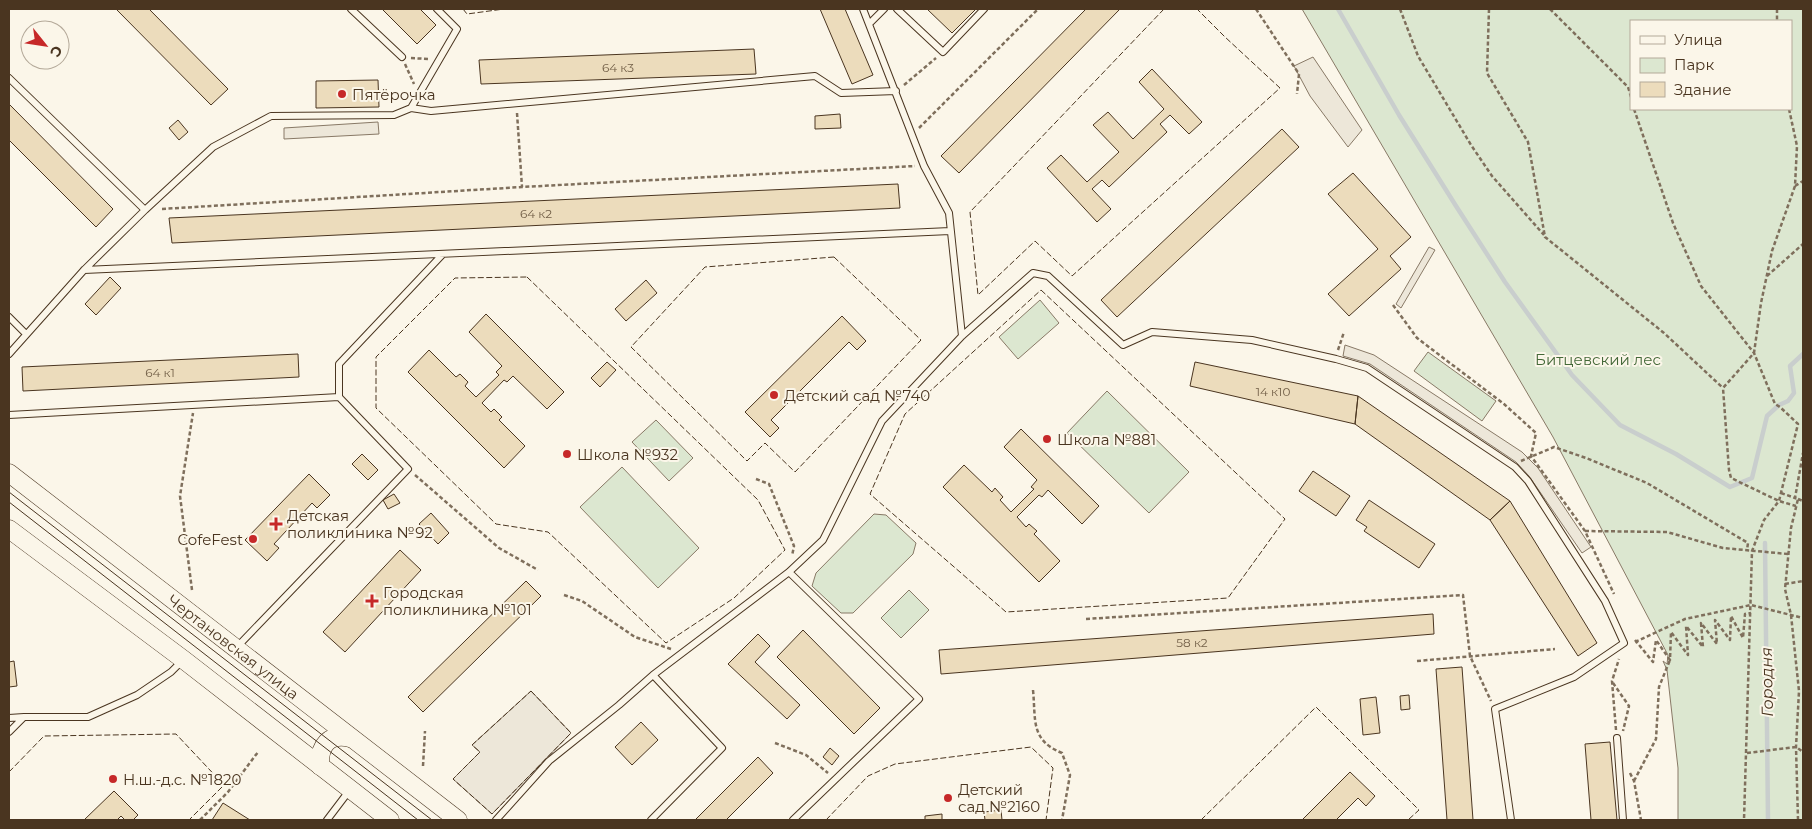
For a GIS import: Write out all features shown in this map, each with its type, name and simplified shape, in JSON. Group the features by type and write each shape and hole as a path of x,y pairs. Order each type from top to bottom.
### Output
{"main road":[{"name":"Чертановская улица","path":"9,473 458,820"},
{"path":"9,529 184,660 390,820"},
{"path":"320,766 319,755 334,736 350,738"}],"lane":[{"path":"351,9 402,57"},
{"path":"411,108 457,29 437,9"},
{"path":"863,9 924,166 949,213 962,336"},
{"path":"869,24 884,9"},
{"path":"897,9 943,52 984,9"},
{"path":"9,354 84,270 213,147 271,116 394,115 411,108 431,111 815,76 841,94 896,92"},
{"path":"9,78 145,210"},
{"path":"84,270 950,231"},
{"path":"235,649 408,469 339,397 339,364 442,255"},
{"path":"496,820 549,761 653,675 789,572 823,540 882,421 962,336 1033,273 1048,276 1123,345 1152,332 1252,340 1367,368 1515,467 1528,481 1604,601 1624,644 1574,677 1495,709 1511,820"},
{"path":"9,317 26,334"},
{"path":"9,415 339,397"},
{"path":"789,572 919,699 793,820"},
{"path":"9,718 88,717 137,695 171,672 184,660"},
{"path":"651,820 722,748 653,675"},
{"path":"9,732 24,717"},
{"path":"1617,738 1623,820"},
{"path":"327,820 351,790"}],"path":[{"path":"912,134 1038,9"},
{"path":"1256,9 1299,74 1297,94"},
{"path":"1400,9 1418,56 1471,145 1492,176 1546,237 1664,333 1723,388 1728,470 1731,478 1779,501 1796,506"},
{"path":"1489,9 1487,73 1528,142 1546,237"},
{"path":"1550,9 1628,88 1630,94"},
{"path":"896,92 943,52"},
{"path":"418,95 402,57 440,59"},
{"path":"516,102 522,187"},
{"path":"1634,110 1673,224 1701,286 1754,353 1775,404 1798,424 1779,501 1764,520 1752,551 1744,820"},
{"path":"1723,388 1754,353 1761,303 1772,251 1795,186 1797,146 1789,110"},
{"path":"145,210 522,187 924,166"},
{"path":"1795,186 1803,181"},
{"path":"1767,276 1803,244"},
{"path":"1393,305 1416,338 1504,404 1536,434 1531,456 1585,531 1616,599"},
{"path":"1336,359 1344,332"},
{"path":"192,590 180,496 194,405"},
{"path":"1519,461 1554,447 1586,458 1646,483 1748,543 1747,550"},
{"path":"1798,820 1796,747 1799,691 1791,615 1785,584 1803,452"},
{"path":"408,469 500,548 538,570"},
{"path":"756,479 769,484 794,546 789,572"},
{"path":"1781,493 1803,501"},
{"path":"1585,531 1667,532 1723,548 1788,554"},
{"path":"1785,584 1803,581"},
{"path":"564,595 582,601 635,638 683,652"},
{"path":"1086,619 1463,595 1470,656 1495,709"},
{"path":"1636,642 1685,619 1751,605 1803,618"},
{"path":"1641,820 1634,781 1656,739 1659,687 1670,660 1671,632 1688,655 1686,626 1703,647 1701,623 1717,644 1714,620 1730,640 1731,616 1743,638 1745,614 1751,613"},
{"path":"1632,634 1636,642 1653,662 1656,640 1670,660"},
{"path":"1617,738 1612,681 1624,644"},
{"path":"1417,661 1555,649"},
{"path":"1033,690 1038,736 1050,748 1062,753 1070,775 1062,820"},
{"path":"423,766 426,731"},
{"path":"775,743 806,755 836,779"},
{"path":"1746,753 1796,747 1803,752"},
{"path":"200,820 228,792 258,752"}],"green space":[{"name":"Битцевский лес","path":"1302,9 1803,9 1803,820 1678,820 1678,768 1667,670 1663,661 1667,664 1668,655 1553,437"},
{"path":"1040,300 1059,323 1018,359 999,337"},
{"path":"1428,352 1496,401 1482,421 1414,371"},
{"path":"1107,391 1189,472 1149,513 1067,433"},
{"path":"656,420 693,458 669,481 632,442"},
{"path":"622,467 699,548 658,588 580,507"},
{"path":"874,514 886,515 916,543 913,554 853,613 841,613 812,586 816,573"},
{"path":"909,590 929,610 901,638 881,618"}],"shaded area":[{"path":"1313,57 1362,130 1348,147 1310,96 1294,66"},
{"path":"378,122 379,134 284,139 284,128"},
{"path":"1429,247 1435,250 1401,308 1396,304"},
{"path":"1345,345 1374,355 1522,452 1538,468 1591,547 1582,553 1529,476 1516,462 1370,364 1343,356"},
{"path":"531,691 571,733 492,814 453,779 480,752 472,745"}],"building":[{"path":"116,9 149,9 228,89 211,105"},
{"path":"382,9 420,9 436,25 417,44"},
{"path":"820,9 845,9 873,75 852,84"},
{"path":"927,9 976,9 952,33"},
{"path":"1086,9 1120,9 959,173 941,156"},
{"path":"754,49 756,74 481,84 479,60"},
{"path":"1152,69 1202,122 1189,134 1170,115 1160,124 1167,132 1109,187 1102,180 1092,189 1111,209 1097,222 1047,168 1061,155 1087,182 1119,152 1093,125 1108,112 1133,139 1164,109 1139,82"},
{"path":"378,80 379,107 316,108 316,81"},
{"path":"9,104 113,209 96,227 9,140"},
{"path":"840,114 841,128 815,129 815,116"},
{"path":"178,120 188,132 179,140 169,128"},
{"path":"1282,129 1299,147 1117,317 1101,300"},
{"path":"1353,173 1411,237 1390,256 1401,269 1349,316 1328,294 1378,249 1328,194"},
{"path":"898,184 900,208 172,243 169,218"},
{"path":"110,277 121,288 96,315 85,304"},
{"path":"646,280 657,293 626,321 615,309"},
{"path":"486,314 564,392 547,409 513,376 507,382 504,380 482,403 491,412 494,409 502,417 499,420 525,446 504,468 408,372 429,350 456,377 460,374 468,382 465,386 476,397 499,375 496,372 502,366 469,332"},
{"path":"842,316 866,341 857,350 849,342 771,420 779,428 770,437 745,412"},
{"path":"298,354 299,377 23,391 22,367"},
{"path":"607,362 616,370 600,387 591,378"},
{"path":"1195,362 1358,396 1355,424 1190,386"},
{"path":"1358,396 1510,501 1490,520 1355,424"},
{"path":"1021,429 1099,506 1082,524 1048,490 1042,497 1039,495 1017,517 1026,527 1029,524 1037,531 1034,534 1060,561 1039,582 943,487 964,465 992,492 995,488 1003,497 1000,500 1011,512 1034,489 1031,487 1037,480 1004,447"},
{"path":"362,454 378,470 368,480 352,464"},
{"path":"1313,471 1350,496 1336,516 1299,491"},
{"name":"Детская поликлиника №92","path":"309,474 330,495 317,508 312,503 274,544 279,548 267,561 245,540"},
{"path":"394,494 400,503 388,509 383,500"},
{"path":"1369,500 1435,544 1419,568 1364,531 1367,527 1356,520"},
{"path":"1510,501 1597,643 1578,656 1490,520"},
{"path":"431,513 449,533 438,544 419,524"},
{"name":"Городская поликлиника №101","path":"400,550 421,570 345,652 323,632"},
{"path":"526,581 541,596 423,712 408,697"},
{"path":"1433,614 1434,634 941,674 939,650"},
{"path":"803,630 880,708 854,734 777,657"},
{"path":"758,634 770,646 755,662 800,705 787,719 728,664"},
{"path":"14,661 17,686 9,687 9,662"},
{"path":"1462,667 1473,820 1447,820 1436,669"},
{"path":"1409,695 1410,709 1401,710 1400,696"},
{"path":"1376,697 1380,733 1363,735 1360,699"},
{"path":"641,722 658,740 632,765 615,747"},
{"path":"1610,742 1617,820 1591,820 1585,744"},
{"path":"830,748 839,756 832,765 823,757"},
{"path":"758,757 773,773 726,820 695,820"},
{"path":"1350,772 1375,796 1366,806 1358,798 1336,820 1302,820"},
{"path":"114,791 138,815 133,820 125,820 121,816 117,820 84,820"},
{"path":"223,803 250,820 212,820"},
{"path":"1001,810 1002,820 985,820 984,812"},
{"path":"942,814 942,820 925,820 925,816"}],"waterway":[{"path":"1338,9 1399,115 1505,282 1572,375 1620,425 1676,454 1730,487 1752,478 1767,416 1779,405 1788,401 1794,393 1790,366 1803,354"},
{"name":"Городня","path":"1765,543 1768,820"}],"tram line":[{"path":"9,492 432,820"},
{"path":"9,502 418,820"}],"fence":[{"path":"463,9 467,14 504,9"},
{"path":"1164,9 970,212 978,295 1035,241 1072,276 1280,88 1197,9"},
{"path":"834,257 921,340 795,472 765,443 747,461 631,347 705,267 834,257"},
{"path":"527,277 758,500 785,550 734,598 666,643 548,532 496,524 376,408 376,357 455,278 527,277"},
{"path":"1041,290 1285,519 1228,598 1006,612 870,494 905,414 1041,290"},
{"path":"531,691 571,733 492,814 453,779 480,752 472,745 531,691"},
{"path":"1201,820 1316,707 1419,810 1408,820"},
{"path":"9,772 44,736 176,734 224,785 189,820"},
{"path":"826,820 868,776 895,764 1031,747 1053,768 1046,820"}],"place":[{"name":"Пятёрочка","path":"342,94"},
{"name":"Детский сад №740","path":"774,395"},
{"name":"Школа №881","path":"1047,439"},
{"name":"Школа №932","path":"567,454"},
{"name":"Детская поликлиника №92","path":"276,524"},
{"name":"CofeFest","path":"253,539"},
{"name":"Городская поликлиника №101","path":"372,601"},
{"name":"Н.ш.-д.с. №1820","path":"113,779"},
{"name":"Детский сад №2160","path":"948,798"}]}
